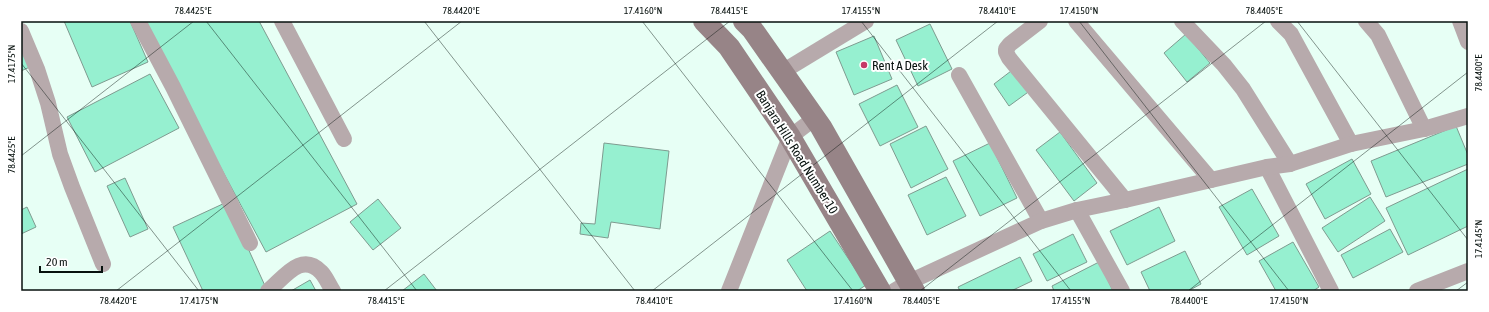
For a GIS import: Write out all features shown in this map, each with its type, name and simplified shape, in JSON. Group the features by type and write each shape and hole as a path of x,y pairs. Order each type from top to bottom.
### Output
{"main road":[{"name":"Banjara Hills Road Number 10","path":"704,21 729,47 790,137 880,291"},
{"path":"744,21 752,29 815,118 906,288"}],"street":[{"path":"138,21 173,87 250,243"},
{"path":"282,21 344,139"},
{"path":"782,72 866,21"},
{"path":"1040,21 1010,44 1006,49 1006,52 1125,200"},
{"path":"1076,21 1211,180"},
{"path":"1182,21 1224,65 1244,89 1290,164"},
{"path":"1278,21 1291,34 1351,144"},
{"path":"1366,21 1378,35 1424,129"},
{"path":"1460,21 1468,42"},
{"path":"21,31 37,68 48,103 60,154 103,264"},
{"path":"959,75 1041,221"},
{"path":"906,288 1041,221 1077,210 1267,167 1290,164 1351,144 1424,129 1468,116"},
{"path":"729,291 790,137 815,118"},
{"path":"1267,167 1331,291"},
{"path":"1077,210 1122,291"},
{"path":"268,291 300,264 310,265 322,272 333,291"},
{"path":"1417,291 1468,271"}],"building":[{"path":"64,21 130,21 148,62 92,87"},
{"path":"142,21 259,21 357,204 266,252"},
{"path":"930,24 952,69 918,86 896,40"},
{"path":"1186,34 1210,63 1187,82 1164,53"},
{"name":"Rent A Desk","path":"874,36 892,79 854,95 836,52"},
{"path":"21,46 32,66 21,71"},
{"path":"1015,68 1031,90 1009,106 994,84"},
{"path":"150,74 179,128 95,172 67,117"},
{"path":"897,85 918,127 880,146 859,104"},
{"path":"926,126 948,169 911,188 890,144"},
{"path":"1456,126 1468,155 1468,164 1386,197 1371,161"},
{"path":"1060,132 1097,183 1074,201 1036,150"},
{"path":"604,143 669,151 660,229 611,222 608,238 580,234 581,223 595,224"},
{"path":"990,143 1017,198 980,216 953,161"},
{"path":"1352,159 1371,194 1325,219 1306,184"},
{"path":"1468,169 1468,226 1408,255 1386,208"},
{"path":"946,177 966,216 927,235 908,195"},
{"path":"125,178 148,229 130,237 107,186"},
{"path":"1252,189 1279,236 1247,255 1219,207"},
{"path":"1370,197 1385,221 1338,252 1322,228"},
{"path":"378,199 401,228 373,250 350,222"},
{"path":"227,202 266,288 260,291 203,291 173,227"},
{"path":"27,207 36,227 21,234 21,210"},
{"path":"1159,207 1175,241 1127,265 1110,231"},
{"path":"1390,229 1403,252 1353,278 1341,255"},
{"path":"830,231 866,285 857,291 807,291 787,260"},
{"path":"1073,234 1087,262 1047,281 1033,254"},
{"path":"1293,242 1319,287 1313,291 1276,291 1259,261"},
{"path":"1185,251 1201,284 1188,291 1150,291 1141,272"},
{"path":"1020,257 1032,281 1011,291 960,291 958,287"},
{"path":"1099,262 1113,291 1054,291 1052,286"},
{"path":"424,274 437,291 402,291"},
{"path":"310,280 316,291 291,291"}],"place":[{"name":"Rent A Desk","path":"864,65"}]}
